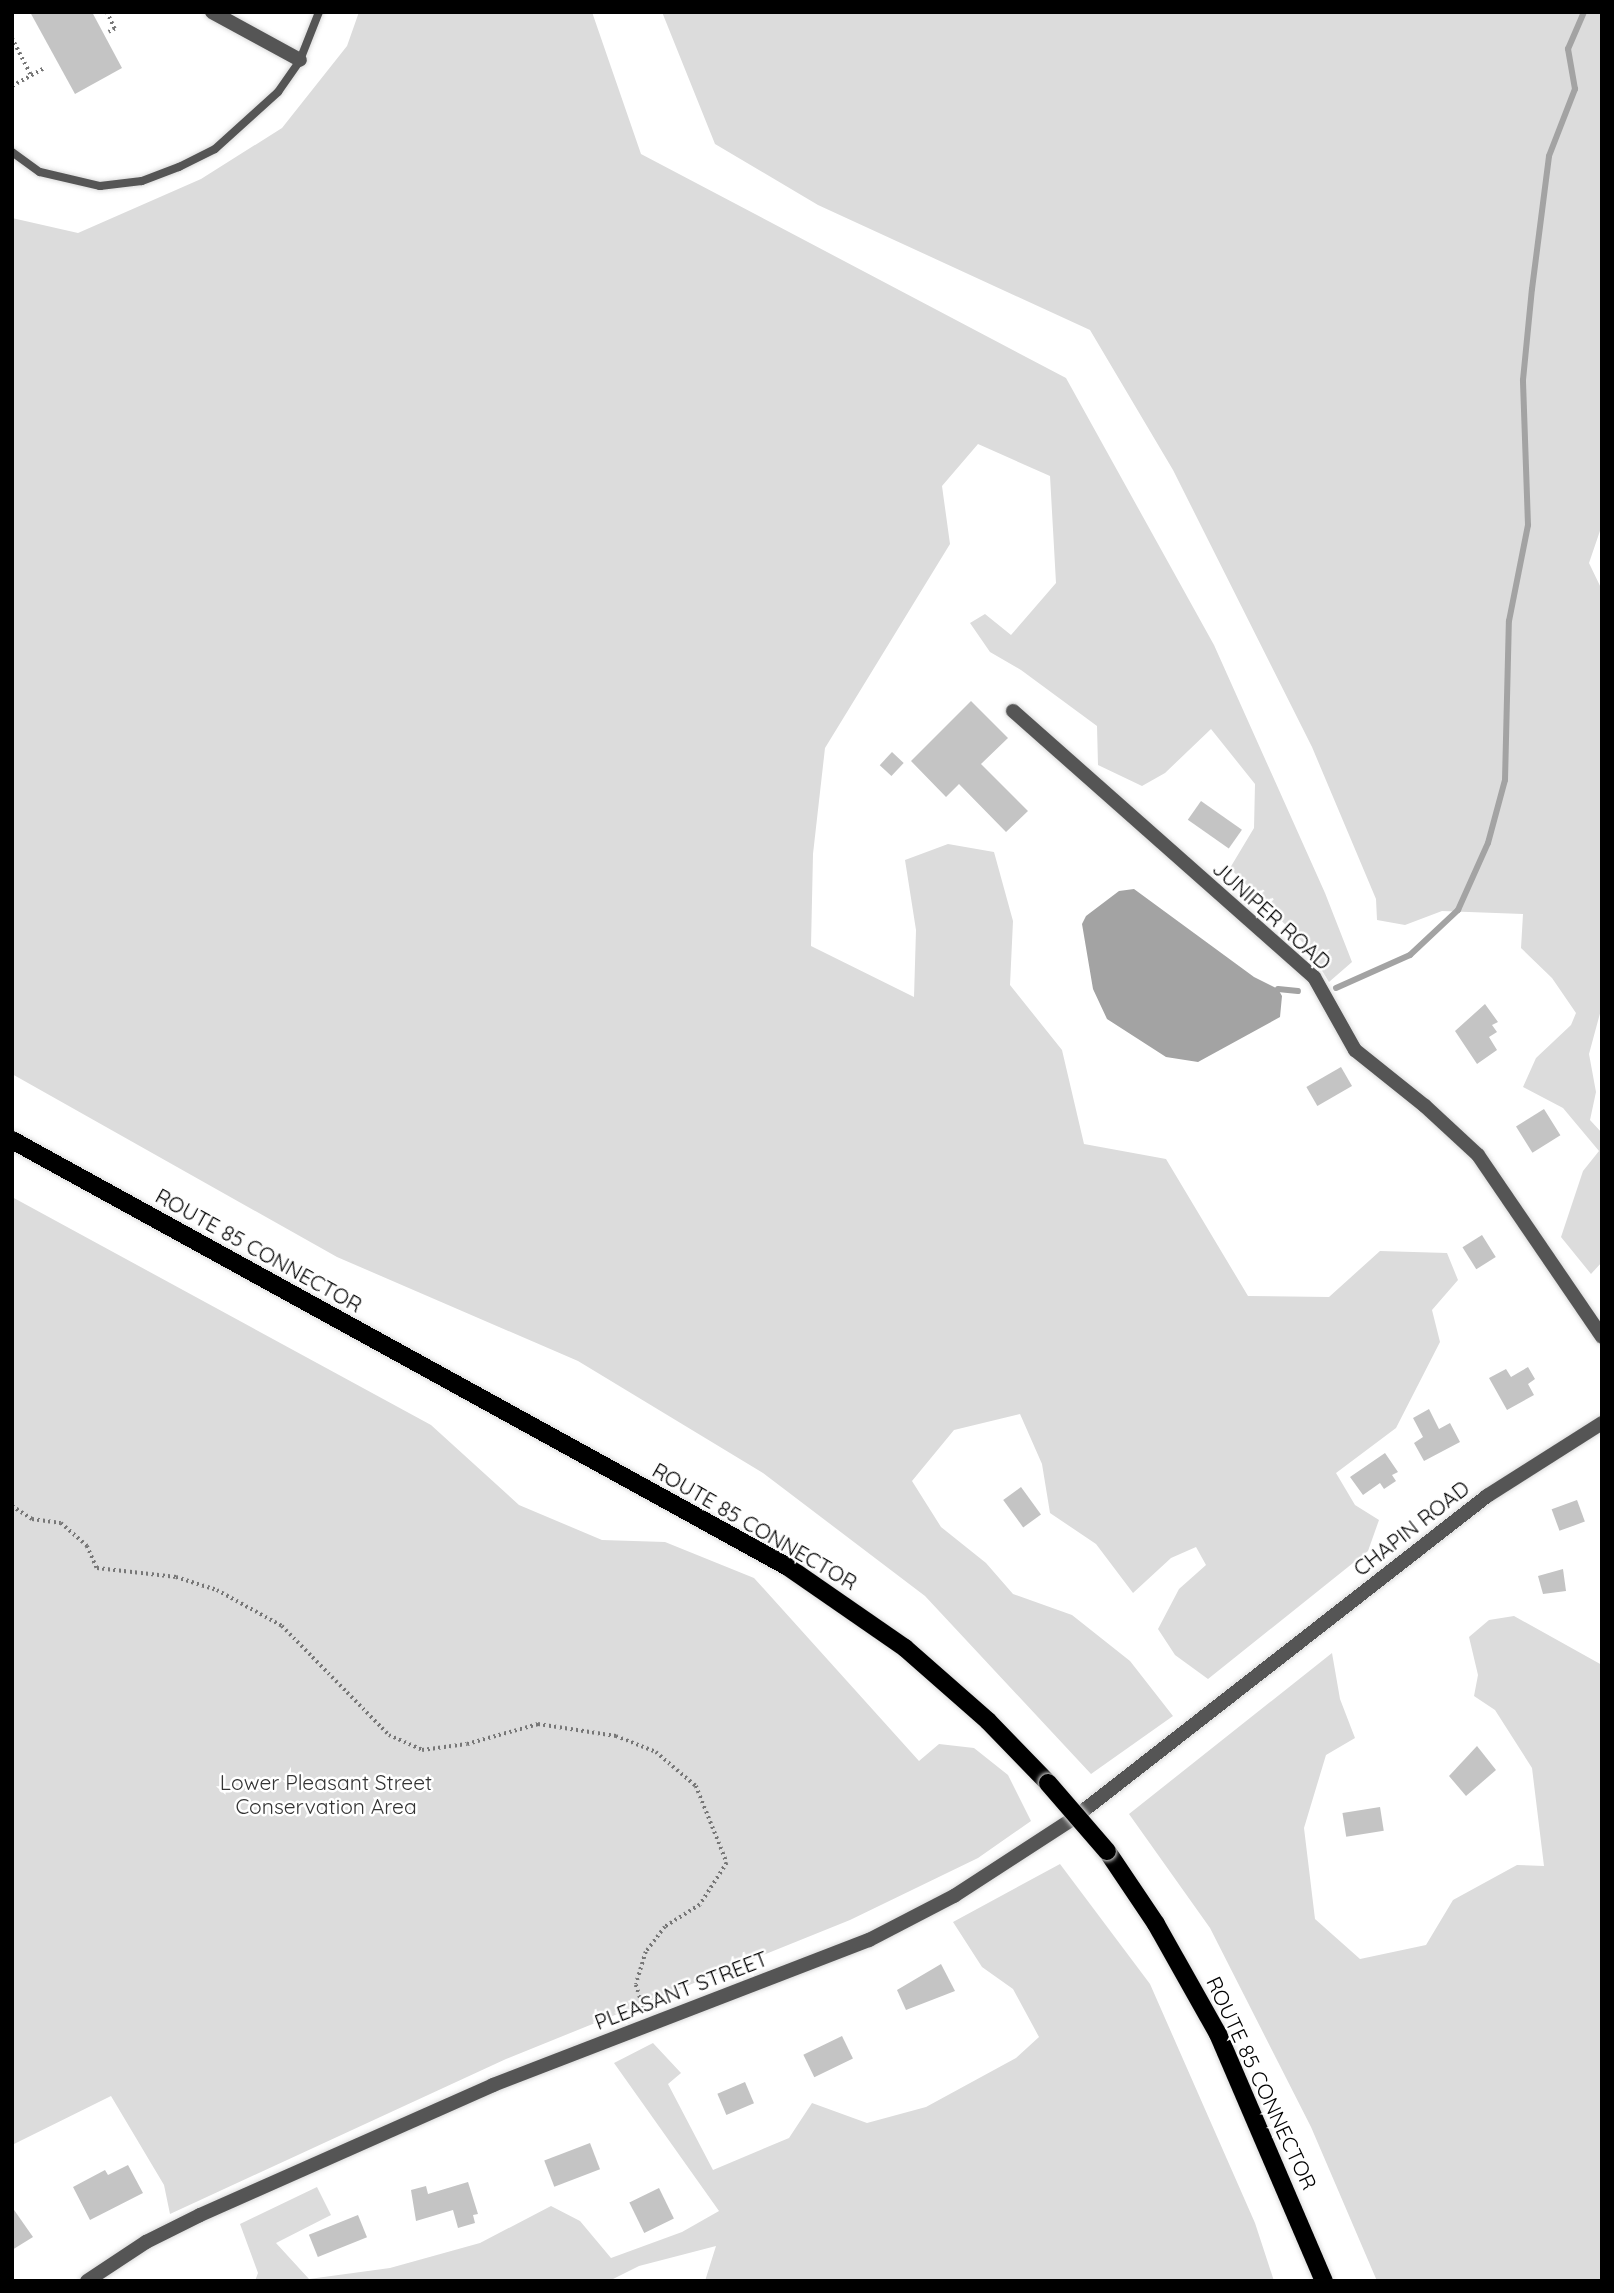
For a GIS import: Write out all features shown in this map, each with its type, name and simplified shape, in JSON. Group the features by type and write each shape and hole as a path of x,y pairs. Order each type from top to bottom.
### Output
{"main road":[{"name":"ROUTE 85 CONNECTOR","path":"12,1140 788,1567 905,1648 988,1721 1048,1783 1107,1852 1199,1997 1256,2115 1324,2281"}],"street":[{"path":"212,12 300,60"},
{"name":"JUNIPER ROAD","path":"1013,711 1314,977 1355,1050 1425,1106 1478,1156 1602,1337"},
{"name":"CHAPIN ROAD","path":"1253,1678 1487,1496 1602,1423"},
{"name":"PLEASANT STREET","path":"87,2281 146,2242 200,2215 493,2085 869,1940 954,1896 1039,1844 1253,1678"}],"lane":[{"path":"12,152 40,172 72,183 100,187 142,181 215,149 278,92 300,60 319,12"}],"path":[{"path":"107,12 115,29 109,32"},
{"path":"12,38 31,75"},
{"path":"12,86 45,68"},
{"path":"12,1506 32,1519 61,1524 87,1546 97,1568 176,1577 217,1590 282,1626 390,1735 422,1750 467,1744 538,1724 606,1733 656,1752 696,1786 727,1863 701,1905 665,1927 646,1952 636,1985 649,2024"}],"green space":[{"path":"359,12 592,12 641,154 1066,378 1214,645 1325,893 1352,962 1329,982 1308,948 1230,868 1254,828 1255,784 1211,729 1165,773 1142,786 1098,765 1097,726 1021,670 990,652 970,623 985,614 1011,635 1056,583 1050,476 978,444 942,486 950,544 825,748 813,854 811,946 914,997 916,930 905,860 948,844 994,852 1013,921 1010,985 1062,1050 1084,1144 1166,1159 1248,1296 1329,1297 1380,1251 1447,1253 1458,1280 1432,1310 1440,1342 1396,1428 1336,1473 1355,1505 1379,1520 1368,1551 1208,1679 1175,1655 1158,1629 1179,1589 1206,1565 1196,1547 1171,1558 1133,1593 1096,1544 1050,1513 1042,1464 1020,1414 954,1430 912,1481 941,1527 986,1563 1013,1594 1072,1615 1130,1661 1173,1716 1091,1774 925,1596 763,1473 578,1361 337,1257 12,1074 12,218 78,233 201,179 282,128 347,46"},
{"path":"662,12 1602,12 1602,525 1589,563 1602,590 1602,1006 1589,1054 1596,1092 1590,1120 1602,1133 1602,1262 1591,1274 1561,1237 1583,1171 1599,1151 1563,1108 1523,1087 1536,1058 1571,1025 1576,1013 1552,978 1521,948 1523,914 1442,911 1405,925 1377,920 1376,899 1312,747 1173,470 1090,330 818,205 715,144"},
{"name":"Lower Pleasant Street Conservation Area","path":"12,1197 431,1425 519,1505 602,1540 665,1542 754,1578 919,1761 939,1744 974,1748 1008,1775 1031,1821 978,1858 850,1920 506,2059 170,2214 164,2185 111,2096 12,2145"},
{"path":"1514,1616 1602,1665 1602,2281 1377,2281 1311,2127 1210,1928 1129,1814 1332,1653 1340,1699 1355,1738 1326,1755 1304,1828 1315,1919 1360,1959 1426,1945 1453,1900 1517,1865 1544,1866 1532,1768 1495,1710 1474,1696 1478,1675 1469,1637 1489,1620"},
{"path":"1060,1864 1150,1984 1255,2223 1274,2281 705,2281 716,2246 639,2266 609,2281 255,2281 258,2273 240,2224 317,2187 331,2215 276,2243 309,2279 390,2268 480,2243 551,2206 580,2221 611,2258 682,2232 719,2211 614,2063 653,2043 681,2073 668,2084 713,2170 789,2138 812,2103 867,2123 926,2107 1016,2058 1039,2037 1013,1989 982,1967 953,1922"}],"shaded area":[{"path":"1134,889 1254,977 1278,989 1282,996 1280,1017 1198,1062 1166,1057 1107,1019 1093,989 1082,924 1086,916 1119,891"}],"building":[{"path":"30,12 92,12 122,68 75,94"},
{"path":"971,701 1008,738 981,764 1028,811 1006,832 959,784 946,797 911,761"},
{"path":"892,752 904,763 891,776 880,765"},
{"path":"1201,801 1242,830 1229,849 1188,820"},
{"path":"1485,1004 1498,1022 1492,1025 1497,1032 1489,1037 1497,1050 1477,1064 1455,1031"},
{"path":"1341,1067 1352,1086 1317,1106 1306,1087"},
{"path":"1544,1109 1560,1135 1532,1153 1516,1126"},
{"path":"1482,1235 1496,1257 1476,1269 1462,1247"},
{"path":"1528,1367 1535,1379 1528,1384 1534,1395 1507,1410 1489,1378 1506,1369 1511,1377"},
{"path":"1429,1409 1439,1429 1450,1423 1460,1442 1424,1461 1414,1443 1423,1437 1413,1418"},
{"path":"1385,1453 1398,1472 1392,1475 1396,1481 1384,1489 1380,1483 1363,1495 1350,1477"},
{"path":"1021,1487 1041,1515 1023,1527 1003,1500"},
{"path":"1577,1500 1585,1522 1559,1531 1552,1509"},
{"path":"1563,1569 1566,1591 1543,1594 1538,1576"},
{"path":"1477,1746 1496,1770 1466,1796 1449,1776"},
{"path":"1380,1807 1384,1831 1346,1837 1342,1813"},
{"path":"941,1964 955,1991 906,2010 897,1990"},
{"path":"842,2036 853,2058 814,2077 803,2055"},
{"path":"745,2082 754,2103 726,2115 717,2094"},
{"path":"590,2143 600,2169 554,2187 544,2161"},
{"path":"128,2165 143,2193 90,2220 73,2187 105,2170 108,2175"},
{"path":"468,2182 478,2214 473,2215 475,2223 458,2228 453,2210 416,2221 411,2190 426,2186 428,2194"},
{"path":"659,2188 674,2219 644,2233 629,2202"},
{"path":"12,2207 33,2237 12,2250"},
{"path":"358,2215 367,2237 318,2257 309,2235"}],"waterway":[{"path":"1336,988 1410,955 1458,910 1488,843 1505,780 1509,621 1528,525 1523,380 1532,289 1549,156 1575,89 1568,49 1584,12"},
{"path":"1278,989 1298,991"}]}
